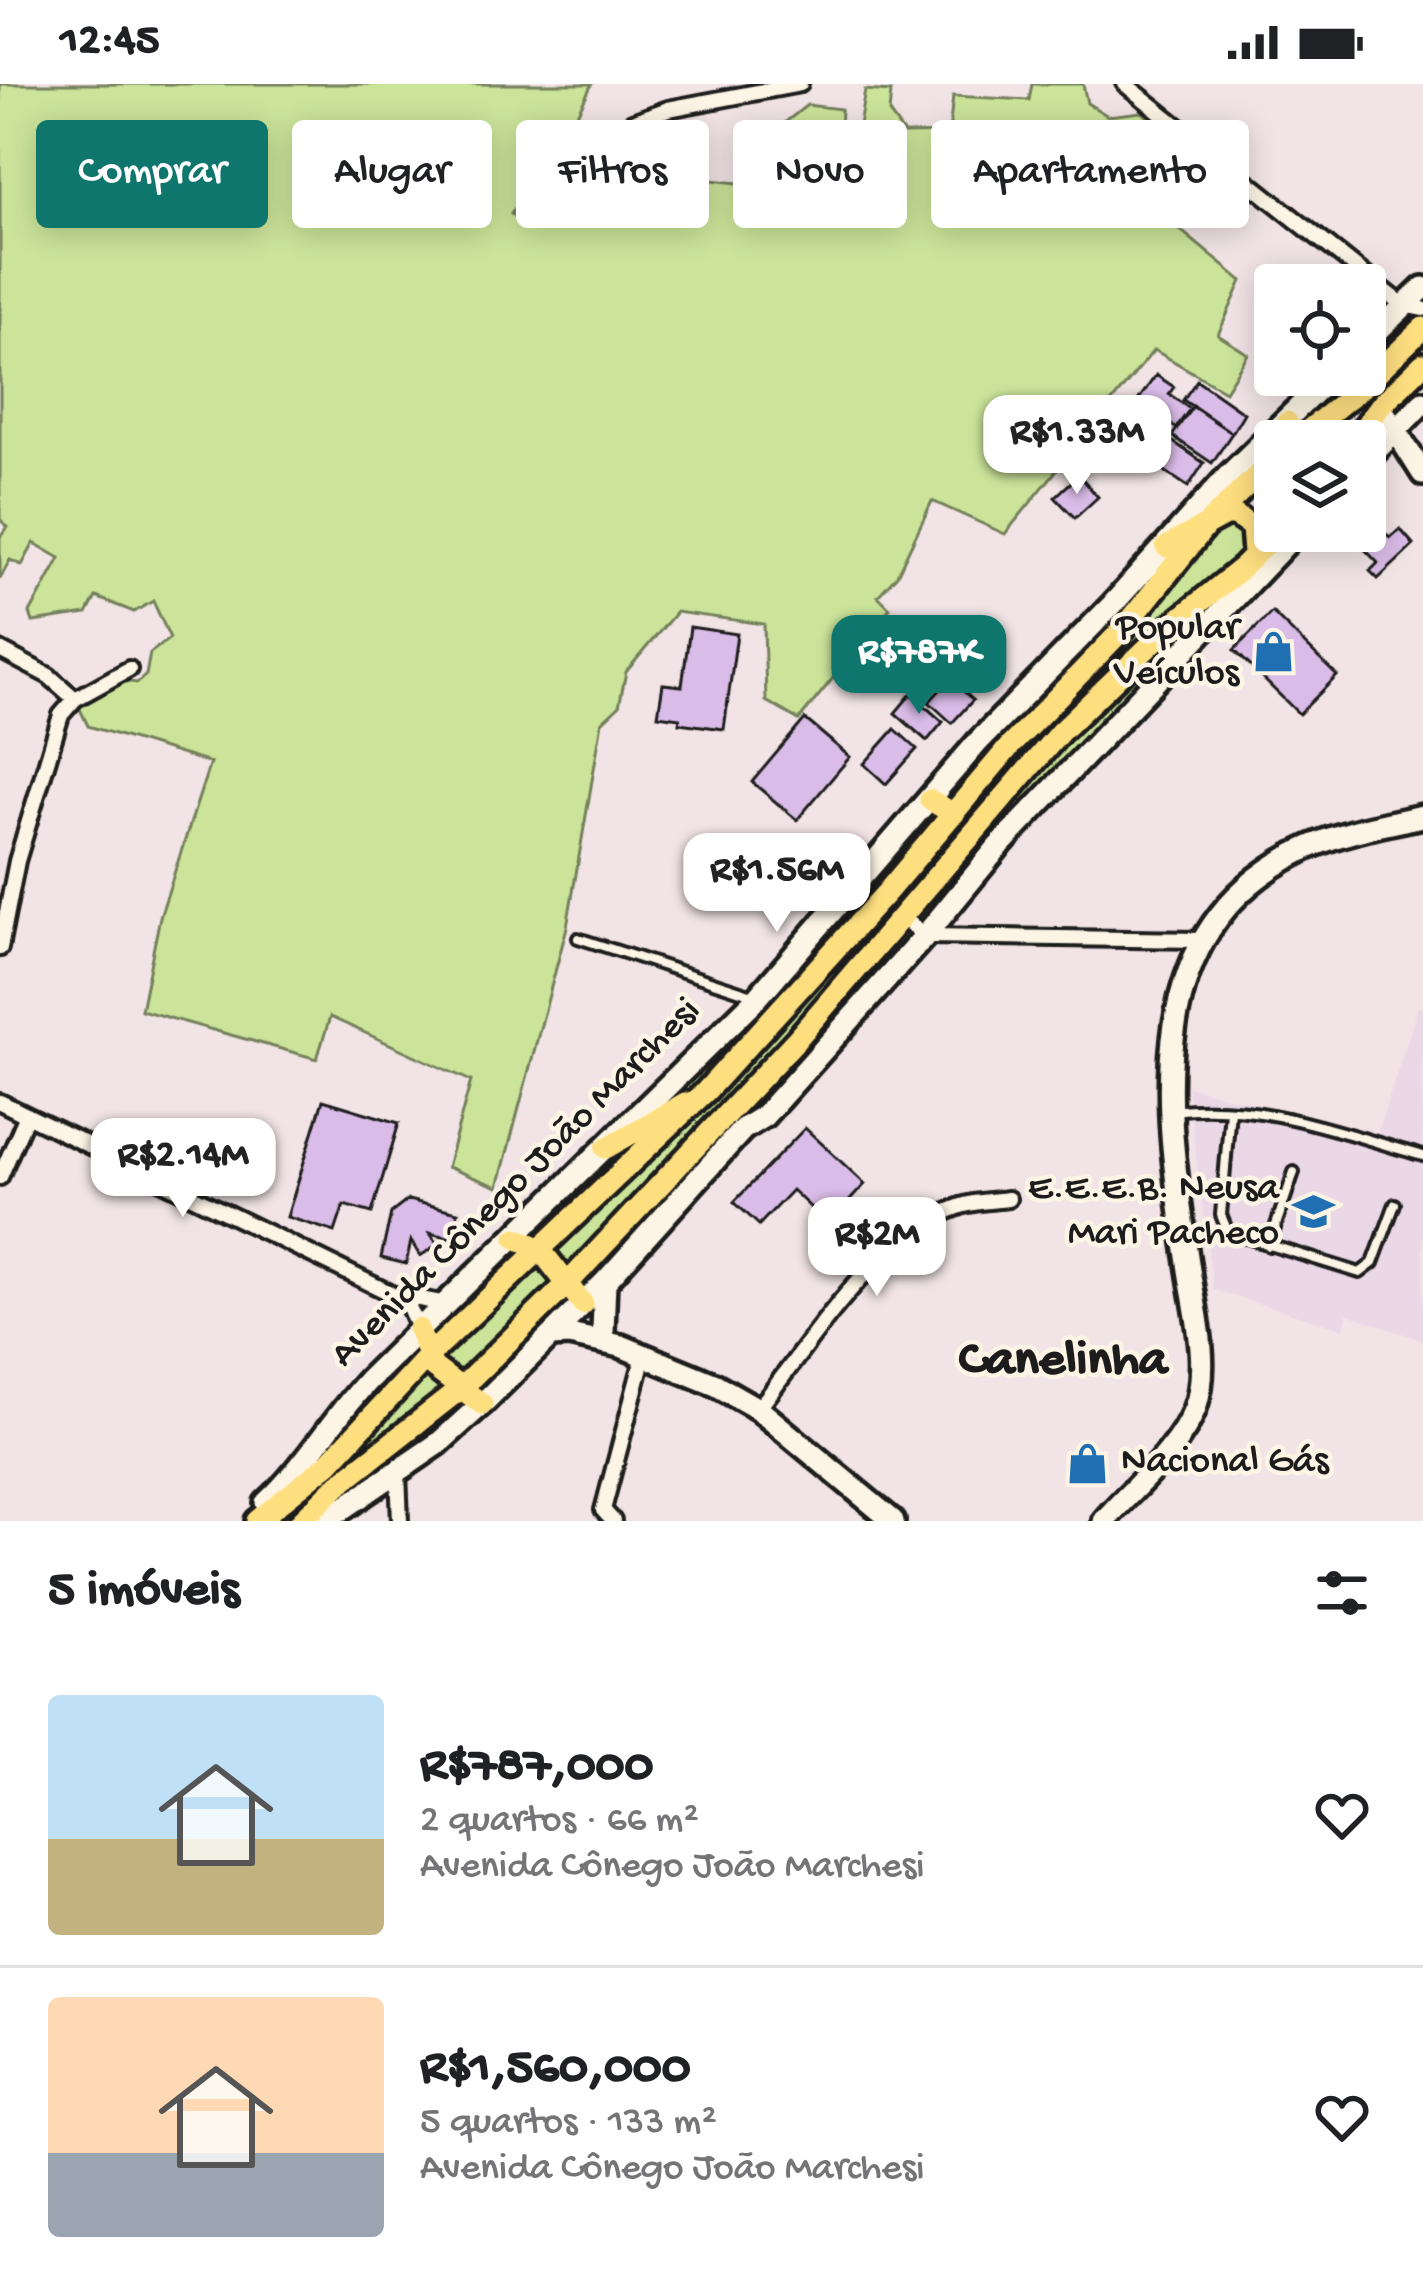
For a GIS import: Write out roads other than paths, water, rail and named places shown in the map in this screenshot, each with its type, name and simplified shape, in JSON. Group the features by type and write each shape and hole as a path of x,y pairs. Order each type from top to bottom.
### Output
{"main road":[{"name":"Avenida Cônego João Marchesi","path":"1317,420 1360,389 1423,328"},
{"path":"1370,420 1423,364"},
{"name":"Avenida Cônego João Marchesi","path":"257,1521 328,1463 427,1357 706,1091 1010,746 1161,587 1208,523 1254,474"},
{"path":"301,1521 459,1390 569,1282 796,1040 1060,731 1167,628 1243,567 1254,553 1255,535 1245,520 1225,514 1166,547"},
{"path":"930,800 954,814"},
{"path":"606,1148 706,1091"},
{"path":"724,1114 743,1129"},
{"path":"516,1238 539,1249 583,1304"},
{"path":"418,1329 427,1357 459,1390 482,1404"}],"street":[{"path":"638,120 668,109 800,84"},
{"path":"1124,84 1413,307"},
{"path":"1386,327 1413,307 1423,288"},
{"path":"1386,440 1423,402"},
{"path":"1380,406 1423,474"},
{"name":"Avenida Cônego João Marchesi","path":"248,1521 283,1488 341,1409 758,997 978,742 1228,476 1254,461"},
{"path":"325,1521 398,1473 482,1404 605,1282 743,1129 764,1116 998,847 1278,552"},
{"path":"0,650 49,676 75,699"},
{"path":"0,948 17,861 61,715 75,699 129,669"},
{"path":"1112,1519 1180,1435 1195,1407 1200,1384 1169,1112 1177,1007 1202,940 1240,894 1302,850 1358,830 1423,816"},
{"path":"902,917 925,936 1202,940"},
{"path":"0,1102 388,1292 409,1307 418,1329"},
{"path":"0,1177 27,1115"},
{"path":"758,1409 876,1260 924,1224 963,1204 1008,1199"},
{"path":"605,1282 612,1339"},
{"path":"388,1292 446,1304"},
{"path":"583,1304 590,1320 612,1339 693,1372 758,1409 893,1521"},
{"path":"551,1336 612,1339"},
{"path":"613,1521 603,1510 644,1355"},
{"path":"398,1473 400,1521"}],"lane":[{"path":"578,938 758,997"},
{"path":"1169,1112 1199,1108 1283,1117 1423,1156"},
{"path":"1230,1110 1222,1224 1228,1232 1360,1273 1373,1263 1395,1204"},
{"path":"1269,1246 1294,1172"}],"place":[{"name":"Popular Veículos","path":"1273,652"},
{"name":"E.E.E.B. Neusa Mari Pacheco","path":"1313,1212"},
{"name":"Nacional Gás","path":"1087,1463"}],"district":[{"name":"Canelinha","path":"1063,1363"}]}
